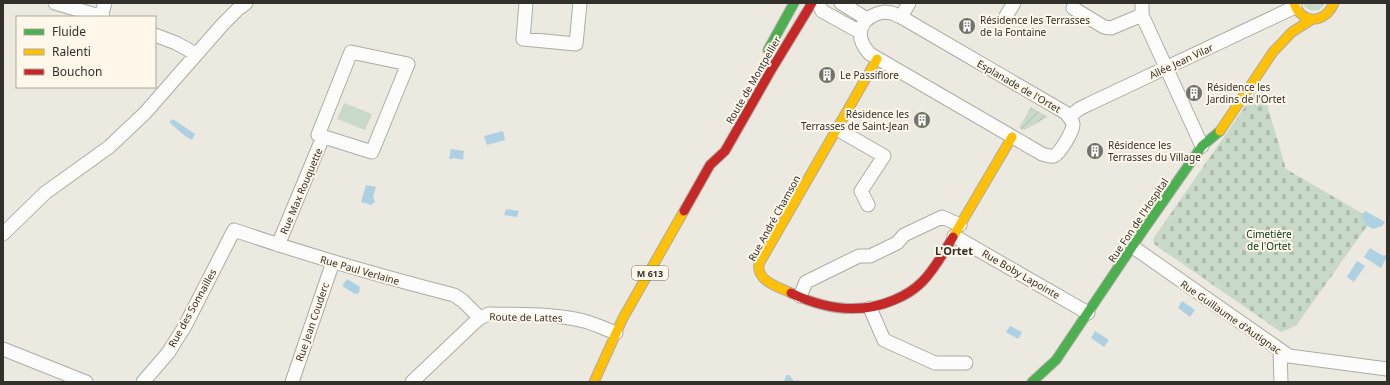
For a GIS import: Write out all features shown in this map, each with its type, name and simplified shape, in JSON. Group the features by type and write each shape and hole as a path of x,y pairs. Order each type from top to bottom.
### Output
{"street":[{"path":"55,3 99,16"},
{"path":"102,16 105,3"},
{"path":"3,234 45,193 109,147 145,112 223,24 246,3"},
{"path":"526,3 523,39 576,44 580,3"},
{"name":"Route de Montpellier","path":"762,60 794,3"},
{"name":"Route de Montpellier","path":"594,382 596,374 623,318 710,165 725,151 770,72 812,3"},
{"path":"818,3 822,11 860,32 868,19 841,3"},
{"path":"901,17 909,3"},
{"path":"1006,16 1014,3"},
{"name":"Rue Fon de l'Hospital","path":"1032,382 1056,360 1202,146 1219,132 1273,52 1292,32 1311,20 1322,19 1326,16 1334,3"},
{"path":"1294,5 1304,18 1311,20"},
{"name":"Allée Jean Vilar","path":"1069,117 1079,109 1089,104 1294,5"},
{"path":"1073,8 1104,27 1111,28 1142,9 1166,68 1202,146"},
{"name":"Esplanade de l'Ortet","path":"860,32 860,39 864,47 877,59 1042,154 1054,156 1060,152 1072,130 1073,124 1066,113 901,17 892,13 884,12 876,14 868,19"},
{"path":"156,35 176,43 196,54"},
{"path":"351,52 408,64 372,152 323,137 318,135 351,52"},
{"name":"Rue André Chamson","path":"877,59 759,264 758,270 761,276 766,280 819,304 838,309 855,310 870,308 905,294 920,283 935,267 1012,137"},
{"path":"837,128 884,156 861,191 868,205"},
{"name":"Rue Max Rouquette","path":"278,245 323,137"},
{"name":"Route de Montpellier","path":"710,165 713,147"},
{"name":"Rue Boby Lapointe","path":"800,296 806,282 859,256 870,256 897,243 904,235 942,217 957,230 1088,313"},
{"name":"Rue Paul Verlaine","path":"234,230 333,262 454,296 463,301 480,318"},
{"name":"Rue des Sonnailles","path":"143,382 168,353 185,326 234,230"},
{"name":"Rue Guillaume d'Autignac","path":"1133,247 1289,356 1387,370"},
{"name":"Rue Jean Couderc","path":"292,382 333,262"},
{"path":"870,308 884,340 935,363 966,364"},
{"name":"Route de Lattes","path":"412,382 480,318 489,314 553,316 584,321 616,334"},
{"path":"3,349 86,382"},
{"path":"1280,351 1281,382"}],"green space":[{"path":"1303,3 1325,3 1319,10 1309,10"},
{"name":"Cimetière de l'Ortet","path":"1258,88 1263,91 1286,169 1372,219 1296,326 1281,332 1154,244 1153,239"},
{"path":"344,103 372,114 365,130 337,119"},
{"path":"1031,107 1048,117 1024,130 1019,128"}],"water":[{"path":"173,119 195,134 192,140 169,122"},
{"path":"503,131 505,140 487,145 484,136"},
{"path":"451,149 464,151 463,160 453,158 449,159"},
{"path":"366,185 376,187 373,197 375,202 371,205 361,202"},
{"path":"506,209 519,211 517,217 504,215"},
{"path":"1365,211 1385,222 1382,226 1373,229 1364,224 1365,220 1361,218"},
{"path":"1370,248 1383,256 1387,256 1381,268 1364,257"},
{"path":"1357,261 1365,266 1354,282 1347,277"},
{"path":"347,279 360,287 359,293 355,294 342,286"},
{"path":"1182,301 1195,310 1190,317 1178,308"},
{"path":"1010,326 1022,332 1018,339 1006,332"},
{"path":"1095,331 1109,340 1104,347 1091,338"},
{"path":"786,375 789,375 794,381 799,380 800,382 784,382"}],"traffic: fast":[{"path":"768,50 794,3"},
{"path":"1032,382 1056,360 1202,146 1220,131"}],"traffic: slow":[{"path":"1294,3 1302,15 1314,19 1325,15 1334,3"},
{"path":"1220,131 1273,52 1292,32 1311,20"},
{"path":"791,293 769,283 761,275 759,264 877,59"},
{"path":"953,237 1012,137"},
{"path":"594,382 623,318 684,211"}],"traffic: jam":[{"path":"684,211 710,165 725,151 770,72 812,3"},
{"path":"791,293 816,303 842,308 855,309 881,305 901,297 919,285 935,266 953,237"}],"place":[{"name":"Résidence les Terrasses de la Fontaine","path":"967,26"},
{"name":"Le Passiflore","path":"827,75"},
{"name":"Résidence les Jardins de l'Ortet","path":"1194,93"},
{"name":"Résidence les Terrasses de Saint-Jean","path":"922,120"},
{"name":"Résidence les Terrasses du Village","path":"1095,151"}],"district":[{"name":"L'Ortet","path":"954,250"}]}
